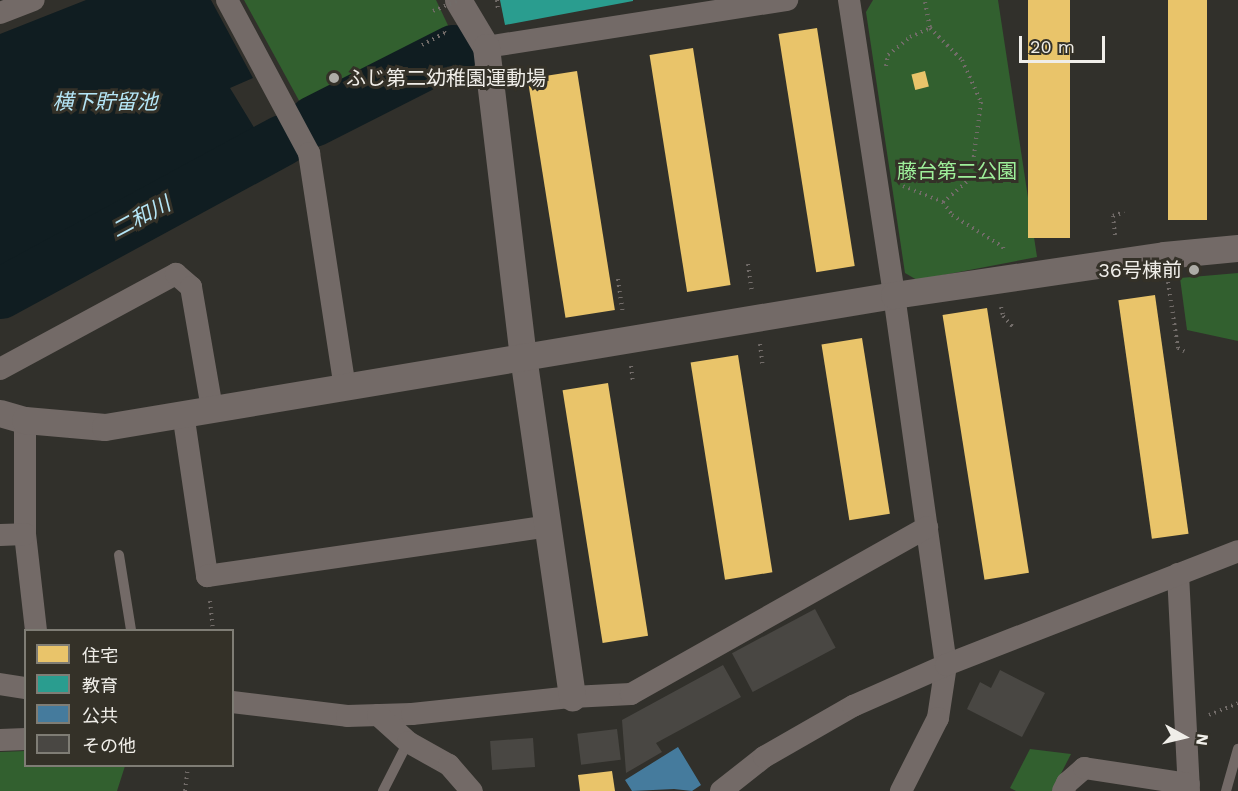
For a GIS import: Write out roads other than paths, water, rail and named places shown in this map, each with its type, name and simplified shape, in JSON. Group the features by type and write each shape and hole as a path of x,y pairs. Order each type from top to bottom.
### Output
{"street":[{"path":"0,13 34,0"},
{"path":"228,0 309,153 345,387"},
{"path":"459,0 486,47 523,356 572,697"},
{"path":"486,47 788,0"},
{"path":"849,0 894,295 946,665 938,718 901,791"},
{"path":"36,629 13,416 105,427 894,295 1164,255 1238,248"},
{"path":"0,369 176,274 191,287 212,408"},
{"path":"183,413 207,576 548,526"},
{"path":"234,702 347,716 412,714 572,697 631,694 927,527"},
{"path":"0,535 25,534"},
{"path":"721,791 764,757 853,706 946,665 1238,551"},
{"path":"1063,791 1067,783 1084,768 1189,788 1178,574"},
{"path":"0,684 24,687"},
{"path":"378,715 408,742 449,765 472,791"},
{"path":"0,740 24,739"}],"lane":[{"path":"119,555 131,629"},
{"path":"383,791 408,742"},
{"path":"1226,791 1237,755"}],"water":[{"name":"横下貯留池","path":"86,0 211,0 253,78 230,88 258,134 0,277 0,34"}],"waterway":[{"name":"二和川","path":"313,121 453,50"},
{"name":"二和川","path":"0,293 282,140"}],"place":[{"name":"ふじ第二幼稚園運動場","path":"334,78"},
{"name":"36号棟前","path":"1194,270"}],"park label":[{"name":"藤台第二公園","path":"957,171"}]}
